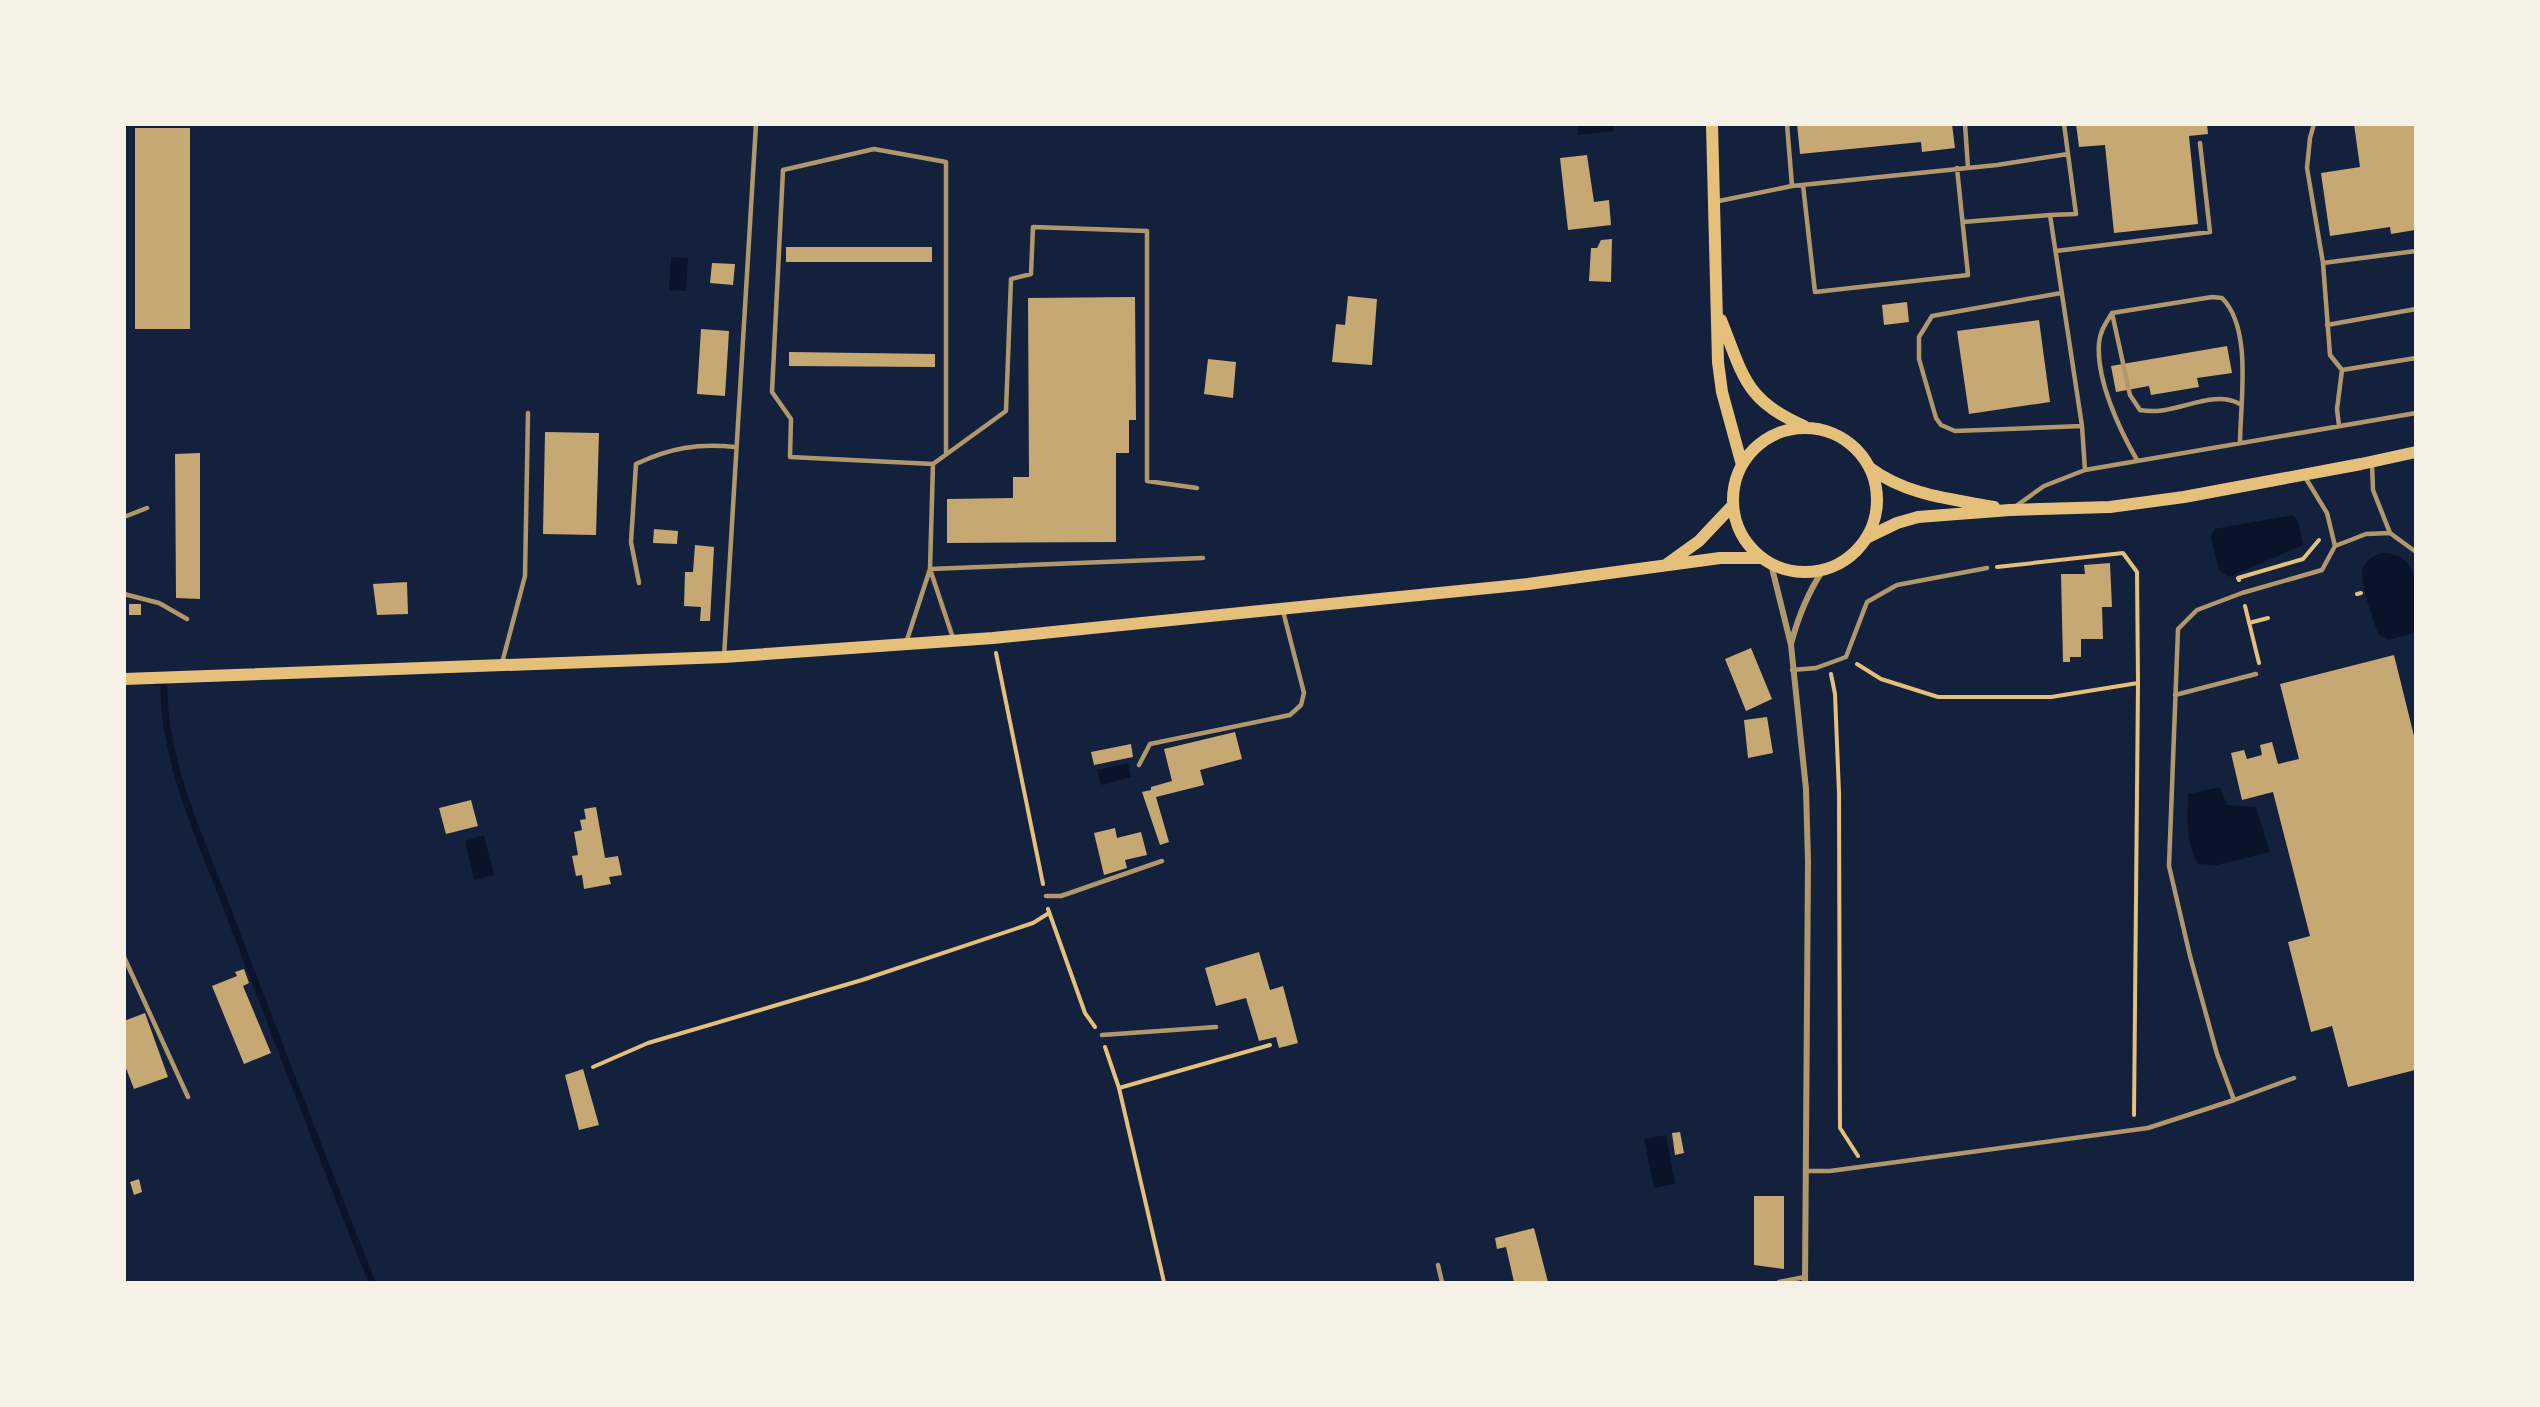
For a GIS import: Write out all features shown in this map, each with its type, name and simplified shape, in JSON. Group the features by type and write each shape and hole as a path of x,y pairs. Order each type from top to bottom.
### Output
{"main road":[{"path":"1712,124 1719,313 1718,362 1722,392 1742,465"},
{"path":"124,679 724,657 993,638 1528,584 1720,558 1766,561 1796,572 1823,570 1839,563 1854,552 1866,538 1872,525 1877,496 1870,468 1859,452 1844,439 1826,430 1807,427 1785,418 1764,405 1752,391 1740,369 1719,313"},
{"path":"1766,561 1742,535 1733,505 1734,484 1750,452 1776,433 1807,427"},
{"path":"1866,538 1897,523 1918,517 2010,510 2110,507 2304,475 2415,452"},
{"path":"1870,468 1895,485 1928,495 2010,510"},
{"path":"1666,565 1699,541 1733,505"}],"street":[{"path":"1766,561 1791,645 1806,789 1808,862 1805,1280"},
{"path":"1791,645 1799,613 1823,570"}],"lane":[{"path":"724,657 756,124"},
{"path":"1787,124 1792,186"},
{"path":"1965,124 1968,168"},
{"path":"1963,222 2076,214 2064,124"},
{"path":"2314,124 2307,168 2323,263 2330,355 2342,370 2337,409 2339,426"},
{"path":"2056,251 2210,232 2200,143"},
{"path":"946,454 945,162 874,149 783,170 772,392 791,419 790,457 933,464 1006,411 1011,279 1032,274 1033,227 1147,231 1147,481 1197,488"},
{"path":"1714,202 1792,186 1968,168 2068,154"},
{"path":"1803,185 1815,292 1968,275 1957,168"},
{"path":"2050,215 2082,426 2085,470"},
{"path":"2323,263 2415,251"},
{"path":"2061,293 1932,316 1919,337 1919,359 1936,418 1941,424 1955,431 2082,426"},
{"path":"2137,460 2123,436 2104,382 2099,344 2102,328 2112,313 2212,297 2222,298 2230,306 2240,345 2244,382 2240,404 2240,443"},
{"path":"2327,325 2415,309"},
{"path":"2112,313 2130,395 2139,410 2155,413 2221,398 2240,404"},
{"path":"2342,370 2415,358"},
{"path":"2010,510 2044,486 2085,470 2415,412"},
{"path":"502,665 525,576 528,413"},
{"path":"639,583 631,542 636,464 663,452 707,444 735,447"},
{"path":"2372,462 2373,490 2390,533 2415,552"},
{"path":"906,643 930,569 933,464"},
{"path":"2304,475 2327,513 2335,546"},
{"path":"124,516 147,508"},
{"path":"2234,1100 2217,1054 2190,956 2169,866 2178,629 2197,610 2242,593 2322,570 2335,546 2366,534 2390,533"},
{"path":"930,569 1203,558"},
{"path":"1792,670 1815,668 1846,657 1868,602 1897,585 1987,568"},
{"path":"930,569 954,640"},
{"path":"124,594 159,603 186,620"},
{"path":"1139,765 1150,744 1290,716 1300,705 1304,693 1283,609"},
{"path":"2175,695 2256,674"},
{"path":"1046,896 1061,896 1162,861"},
{"path":"124,957 188,1097"},
{"path":"1102,1035 1216,1027"},
{"path":"1805,1171 1830,1171 2148,1128 2294,1078"},
{"path":"1438,1265 1442,1282"},
{"path":"1779,1282 1805,1280"}],"path":[{"path":"2239,581 2238,578 2303,559 2319,542 2318,533"},
{"path":"1987,568 2123,553 2137,572 2134,1115"},
{"path":"2245,606 2262,673 2256,674"},
{"path":"2249,623 2268,618"},
{"path":"993,638 1049,913 1085,1013 1102,1035 1119,1088 1164,1282"},
{"path":"1846,657 1881,679 1938,697 2051,697 2138,683"},
{"path":"1829,663 1835,694 1839,793 1840,1128 1864,1166"},
{"path":"594,1067 648,1043 862,980 1033,923 1049,913"},
{"path":"1119,1088 1270,1045"}],"water":[{"path":"1577,125 1613,125 1614,131 1578,135"},
{"path":"671,257 688,258 686,291 669,290"},
{"path":"2293,515 2298,521 2303,545 2229,577 2219,570 2211,537 2214,529"},
{"path":"2381,553 2395,555 2405,561 2412,570 2417,594 2415,633 2388,640 2378,634 2367,601 2362,574 2364,565"},
{"path":"1128,763 1131,777 1101,785 1097,770"},
{"path":"2220,787 2227,805 2256,807 2270,852 2217,865 2198,864 2189,839 2188,794"},
{"path":"484,835 494,875 474,880 465,841"},
{"path":"1666,1135 1675,1184 1654,1188 1644,1139"}],"building":[{"path":"1797,124 1952,124 1955,148 1922,152 1921,142 1800,154"},
{"path":"2076,124 2207,124 2208,134 2189,136 2198,224 2114,233 2105,145 2079,147"},
{"path":"2354,124 2415,124 2415,230 2391,234 2390,227 2330,236 2321,173 2360,167"},
{"path":"135,128 190,128 190,329 135,329"},
{"path":"1587,155 1594,202 1609,200 1611,225 1568,230 1560,158"},
{"path":"1612,239 1611,282 1589,281 1591,248 1597,248 1601,240"},
{"path":"786,247 932,247 932,262 786,262"},
{"path":"712,263 735,264 733,285 710,283"},
{"path":"1348,296 1377,299 1372,365 1332,362 1336,324 1345,325"},
{"path":"1135,297 1136,420 1129,420 1129,453 1116,453 1116,542 947,543 947,499 1013,498 1013,477 1029,477 1028,298"},
{"path":"1907,302 1909,322 1884,325 1882,305"},
{"path":"2039,320 2050,402 1969,414 1957,331"},
{"path":"701,329 729,331 725,396 697,394"},
{"path":"2227,346 2232,373 2197,378 2199,387 2151,395 2149,386 2116,392 2111,366"},
{"path":"789,352 935,354 935,367 789,366"},
{"path":"1208,359 1236,362 1233,398 1204,394"},
{"path":"545,432 599,433 596,535 543,534"},
{"path":"200,453 200,599 176,598 175,454"},
{"path":"654,529 678,531 677,544 653,543"},
{"path":"695,545 714,547 710,621 700,621 701,607 684,606 685,572 693,572"},
{"path":"2110,563 2112,607 2102,607 2103,639 2081,639 2081,657 2070,657 2070,662 2063,662 2061,574 2085,574 2084,565"},
{"path":"407,582 408,614 377,615 373,584"},
{"path":"129,604 141,604 141,615 129,615"},
{"path":"1751,648 1772,699 1746,711 1725,659"},
{"path":"2394,655 2415,740 2415,1070 2348,1087 2332,1026 2311,1032 2288,942 2310,936 2273,792 2242,800 2231,753 2244,750 2247,759 2262,755 2260,745 2272,742 2278,764 2299,759 2280,684"},
{"path":"1767,717 1773,753 1748,758 1744,720"},
{"path":"1235,732 1242,759 1200,770 1204,785 1156,797 1169,842 1160,845 1142,792 1172,781 1164,749"},
{"path":"1131,744 1133,757 1094,765 1091,752"},
{"path":"471,800 478,826 446,834 439,808"},
{"path":"596,807 605,858 618,856 622,875 609,877 611,884 584,889 582,875 576,876 572,856 578,855 574,832 582,830 580,820 586,819 584,809"},
{"path":"1115,828 1117,838 1141,832 1147,855 1125,860 1127,868 1104,875 1094,833"},
{"path":"1259,952 1270,990 1283,986 1298,1043 1279,1048 1276,1037 1259,1041 1246,998 1216,1006 1205,968"},
{"path":"244,969 249,983 243,986 271,1053 244,1064 212,986 237,976 235,972"},
{"path":"145,1013 168,1077 134,1089 124,1063 124,1021"},
{"path":"583,1069 599,1125 579,1130 565,1075"},
{"path":"1680,1132 1684,1153 1675,1155 1672,1133"},
{"path":"139,1179 142,1192 134,1195 130,1182"},
{"path":"1754,1196 1784,1196 1784,1269 1754,1265"},
{"path":"1534,1228 1548,1282 1514,1282 1506,1247 1497,1249 1495,1238"}],"waterway":[{"path":"156,682 164,682 165,711 170,742 177,772 198,834 372,1282"}]}
